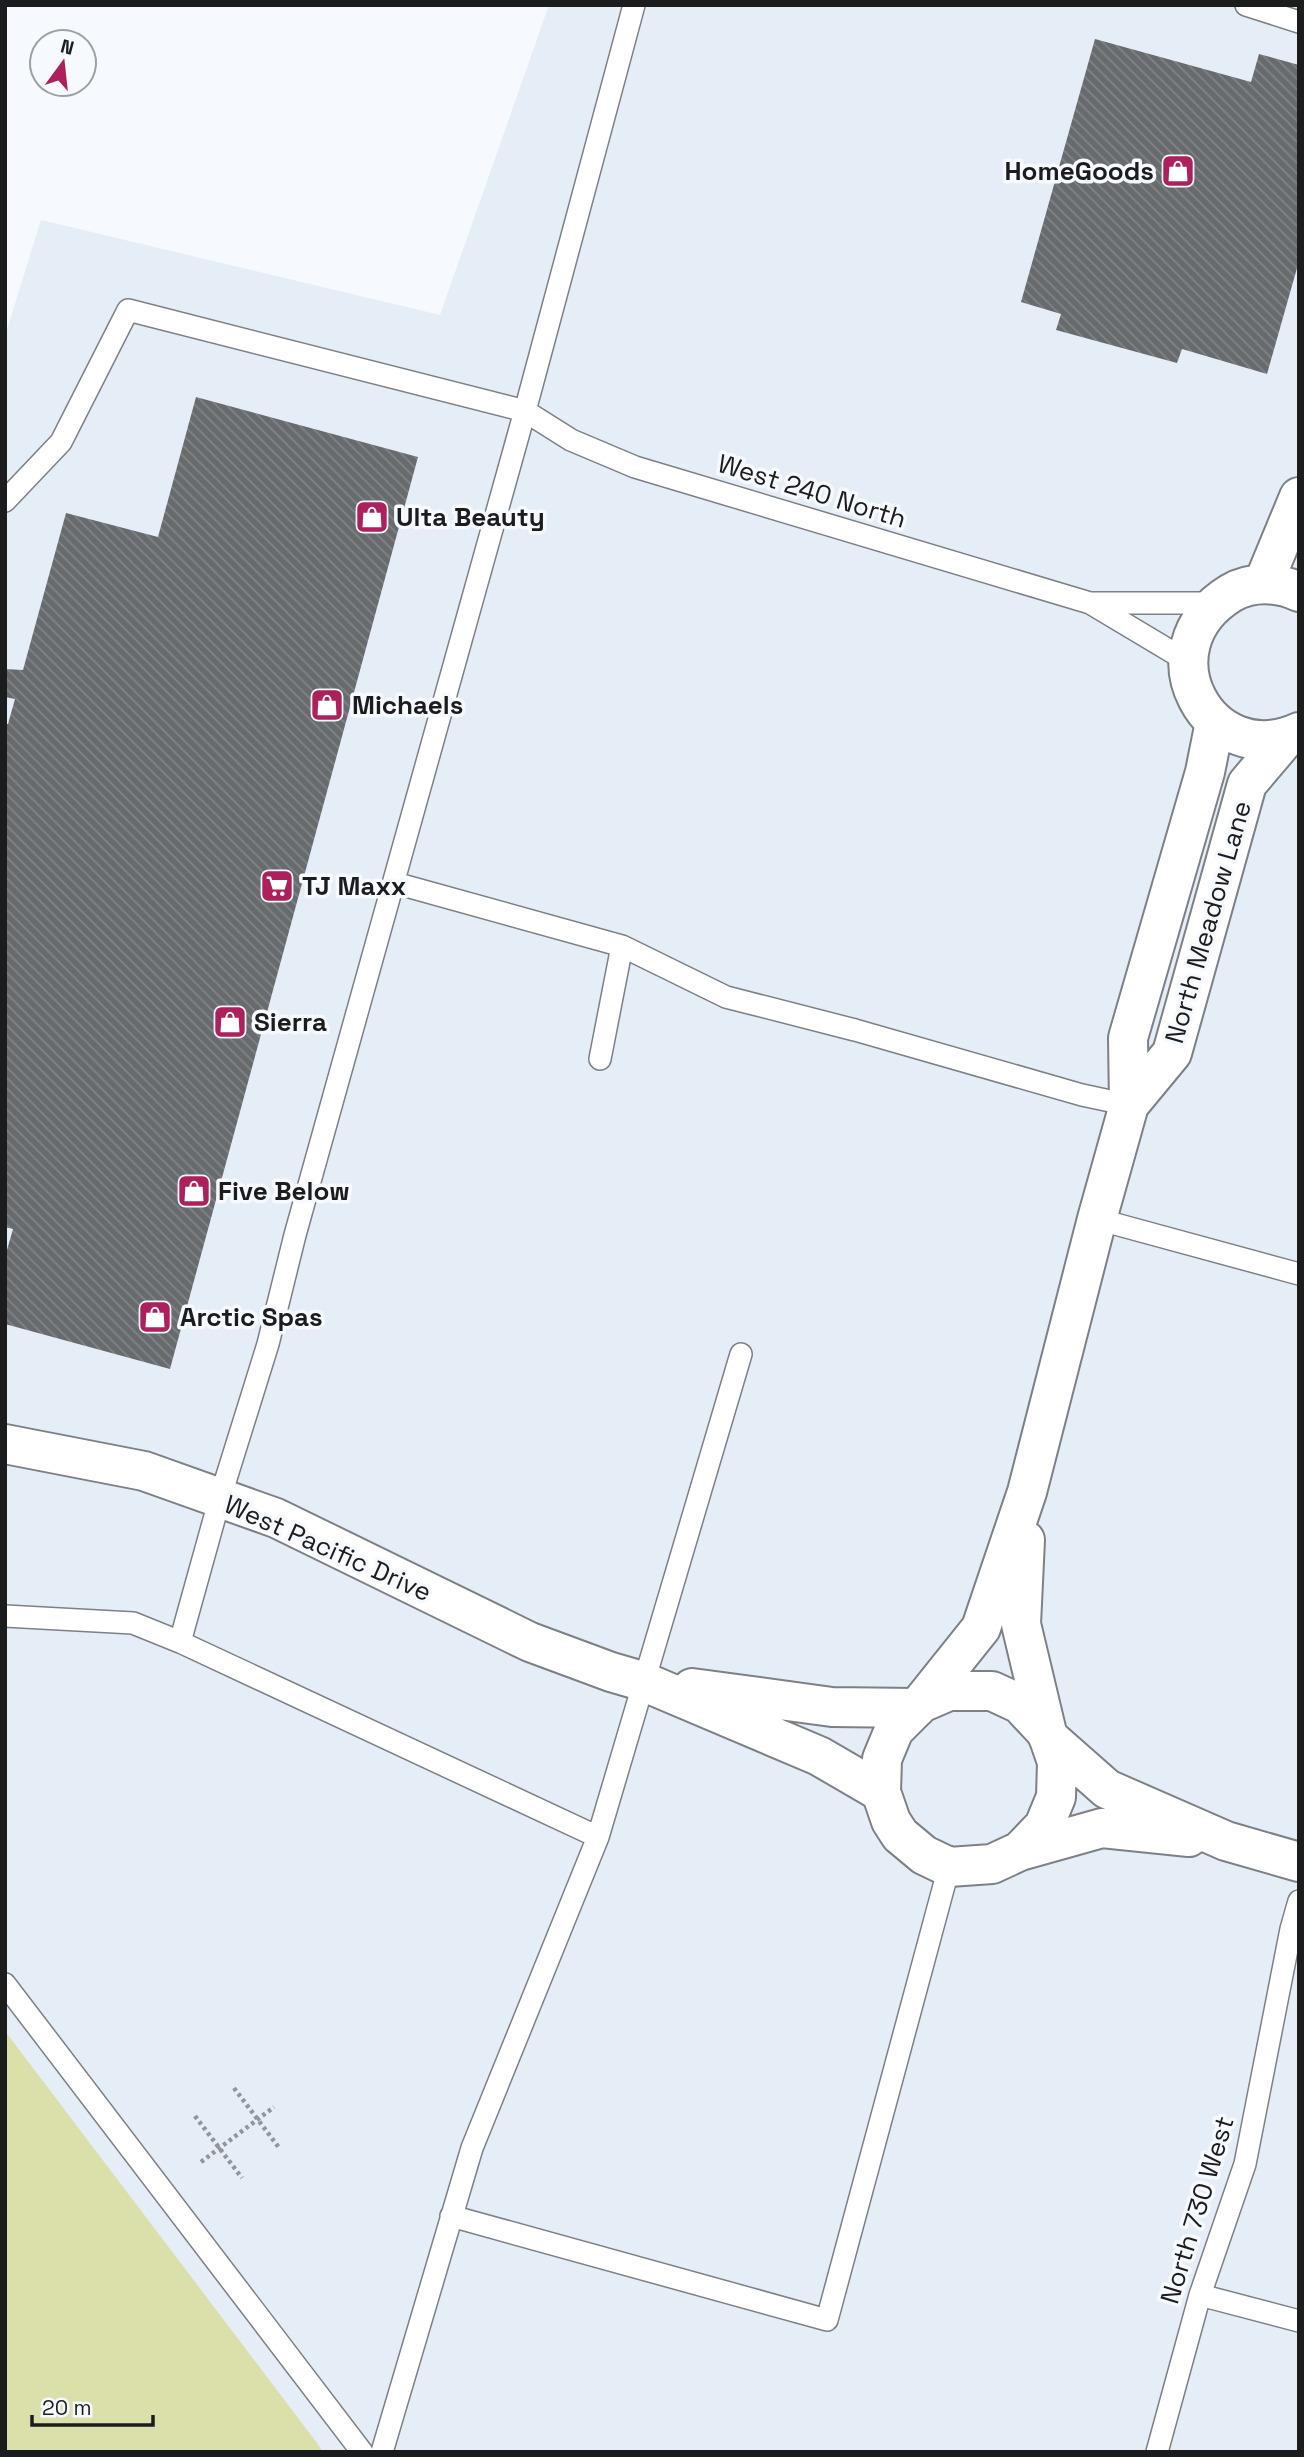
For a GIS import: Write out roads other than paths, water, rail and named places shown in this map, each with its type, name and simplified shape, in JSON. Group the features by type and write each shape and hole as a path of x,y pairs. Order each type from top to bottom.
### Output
{"street":[{"path":"1292,735 1261,740 1236,735 1214,722 1200,705 1191,683 1187,661 1195,629 1200,619 1215,603 1237,590 1281,588 1299,497"},
{"name":"North Meadow Lane","path":"918,1706 981,1628 1027,1492 1129,1105 1128,1038 1205,772 1214,722"},
{"name":"North Meadow Lane","path":"1129,1105 1172,1053 1247,784 1292,735"},
{"name":"West Pacific Drive","path":"5,1444 144,1471 276,1518 530,1642 642,1681 819,1756 881,1792"},
{"name":"North Meadow Lane","path":"1027,1492 1021,1624 1047,1735"},
{"name":"West Pacific Drive","path":"642,1681 832,1707 918,1706"},
{"path":"1226,1841 1102,1828 1020,1851 992,1864 949,1867 924,1855 900,1835 891,1821 881,1792 882,1759 894,1730 918,1706 949,1691 992,1691 1020,1704 1047,1735 1107,1789 1226,1841 1299,1862"},
{"path":"1020,1851 1044,1826 1056,1797 1057,1762 1047,1735"}],"lane":[{"path":"180,1643 220,1498 268,1344 295,1235 395,883 635,5"},
{"path":"1246,5 1299,22"},
{"name":"West 240 North","path":"5,501 61,442 128,310 525,411 571,440 635,467 1090,603 1187,661"},
{"name":"West 240 North","path":"1090,603 1215,603"},
{"path":"395,883 622,946 726,997 855,1030 1082,1095 1129,1105"},
{"path":"600,1059 622,946"},
{"path":"1097,1219 1299,1274"},
{"path":"382,2452 472,2148 598,1837 741,1354"},
{"path":"5,1616 133,1623 598,1837"},
{"path":"451,2216 827,2320 949,1867"},
{"name":"North 730 West","path":"1157,2452 1200,2295 1245,2164 1291,1929 1299,1901"},
{"path":"5,1984 362,2452"},
{"path":"1200,2295 1299,2321"}],"place":[{"name":"HomeGoods","path":"1178,171"},
{"name":"Ulta Beauty","path":"372,517"},
{"name":"Michaels","path":"327,705"},
{"name":"TJ Maxx","path":"277,886"},
{"name":"Sierra","path":"230,1022"},
{"name":"Five Below","path":"194,1191"},
{"name":"Arctic Spas","path":"155,1317"}]}
